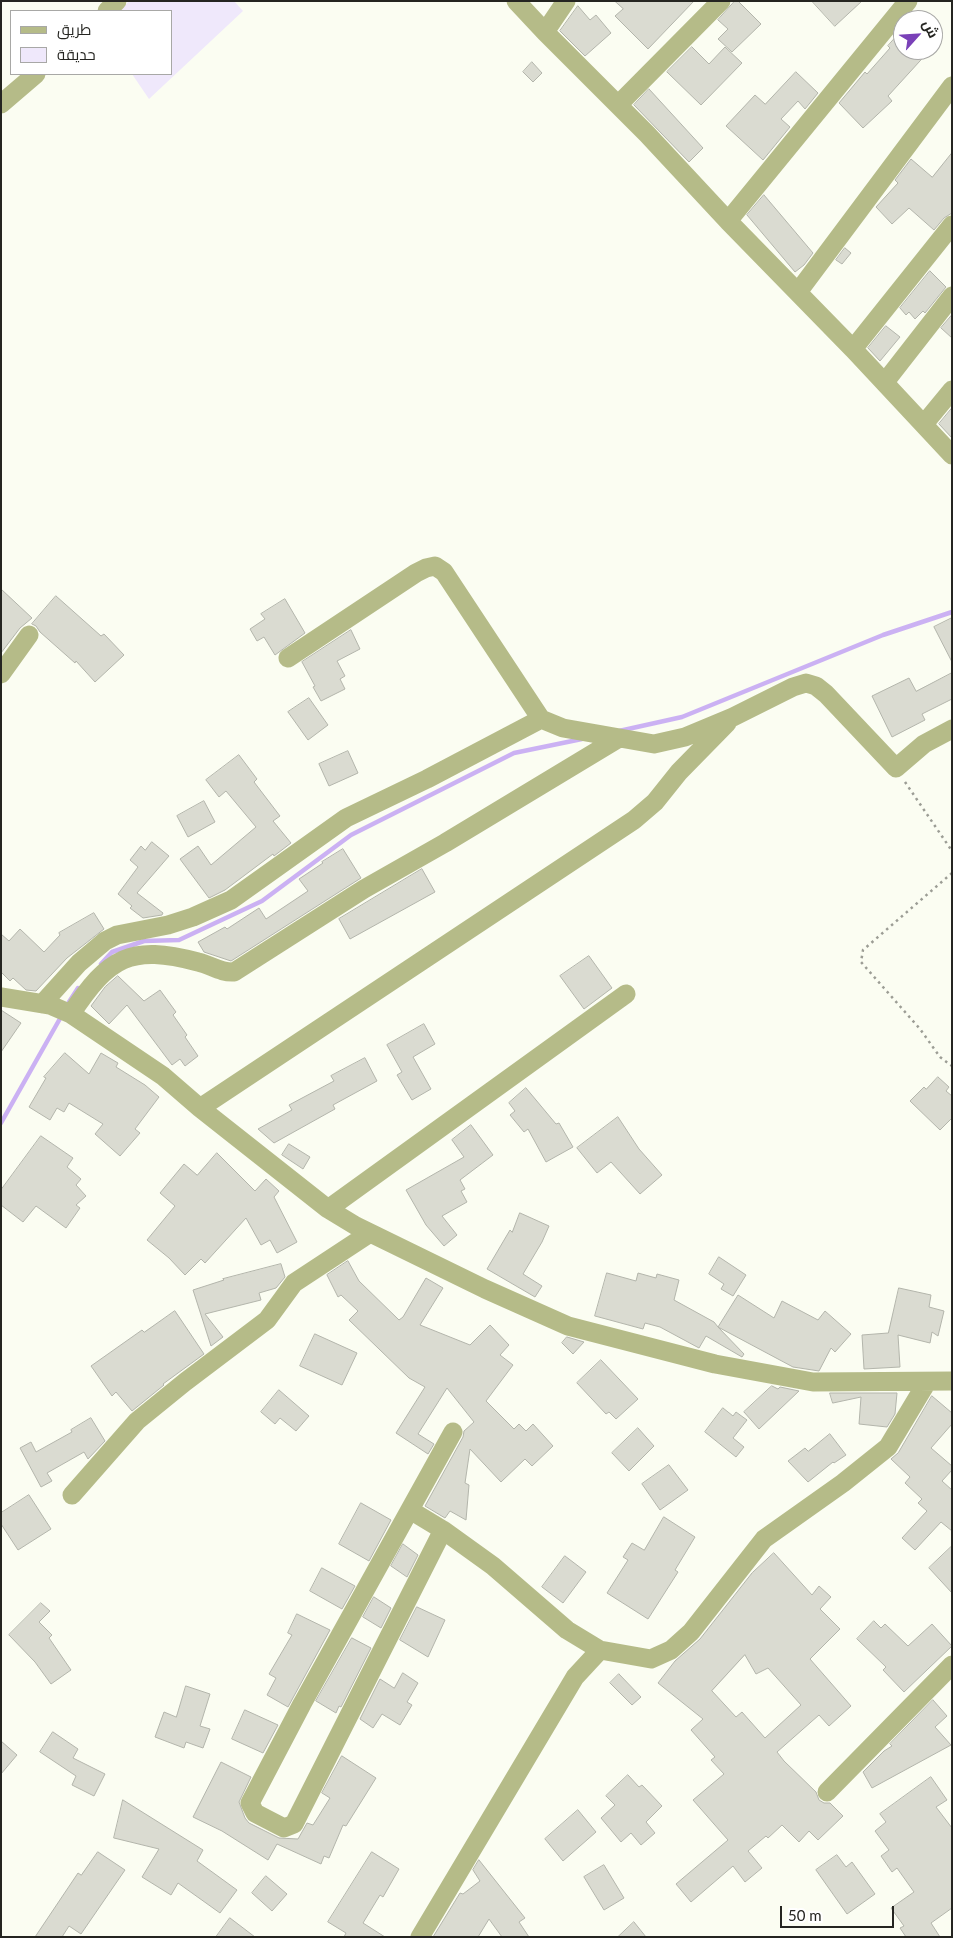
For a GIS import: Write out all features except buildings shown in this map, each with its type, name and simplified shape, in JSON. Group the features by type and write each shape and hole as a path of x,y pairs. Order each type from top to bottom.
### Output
{"street":[{"path":"107,10 117,1"},
{"path":"516,1 647,134 728,221 885,382 952,455"},
{"path":"545,32 566,1"},
{"path":"618,105 721,1"},
{"path":"728,221 908,1"},
{"path":"1,104 35,75"},
{"path":"798,292 952,86"},
{"path":"853,349 952,225"},
{"path":"885,382 952,296"},
{"path":"924,424 952,390"},
{"path":"288,658 416,573 435,566 444,572 541,719 564,728 654,744 685,737 733,717 793,687 806,683 816,686 826,694 896,768 924,744 952,728"},
{"path":"1,674 29,635"},
{"path":"200,1108 634,820 655,802 679,772 733,717"},
{"path":"58,1009 79,964 105,941 123,934 168,925 193,917 231,900 346,818 427,779 541,719"},
{"path":"58,1009 88,989 111,965 131,956 161,954 200,962 225,973 234,972 364,888 446,844 619,738"},
{"path":"328,1210 626,994"},
{"path":"1,997 58,1009 163,1076 200,1108 328,1210 370,1233 485,1289 568,1326 715,1364 813,1382 952,1381"},
{"path":"72,1495 137,1421 267,1320 294,1282 370,1233"},
{"path":"410,1510 443,1530 493,1566 567,1630 600,1650 651,1659 671,1650 691,1632 764,1539 843,1483 888,1447 926,1382"},
{"path":"443,1530 294,1824 284,1828 255,1813 250,1803 307,1695 453,1432"},
{"path":"420,1937 575,1677 600,1650"},
{"path":"828,1792 952,1665"}],"path":[{"path":"896,768 952,851"},
{"path":"952,873 863,950 862,962 920,1028 940,1056 952,1066"}],"green space":[{"path":"129,1 234,1 243,11 149,99 133,75 172,75 172,10 122,10"}],"waterway":[{"path":"619,731 682,717 883,635 952,612"},
{"path":"101,964 112,952 144,941 179,940 262,901 351,835 514,753 582,739"},
{"path":"69,1002 78,988"},
{"path":"1,1123 62,1015"}]}
